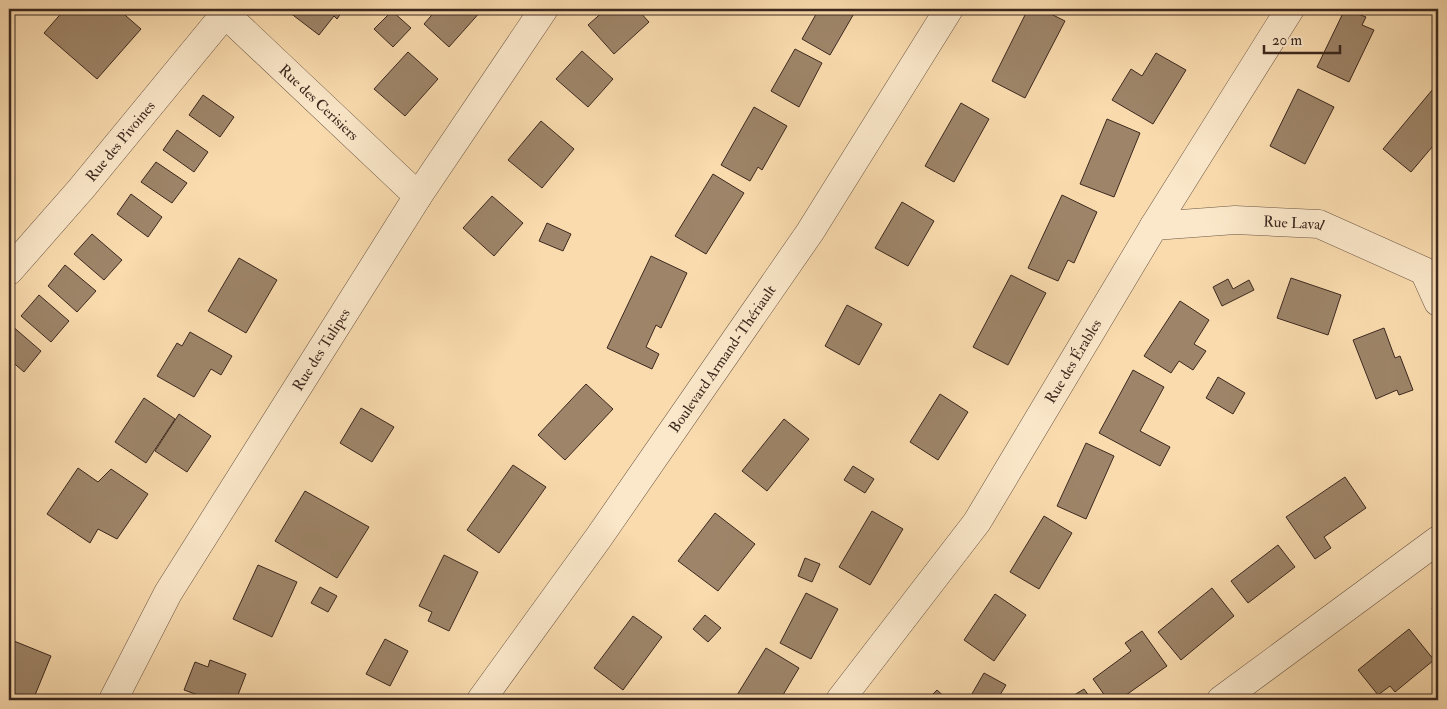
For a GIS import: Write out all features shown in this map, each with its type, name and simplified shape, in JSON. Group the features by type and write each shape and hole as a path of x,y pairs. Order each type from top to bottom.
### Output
{"street":[{"name":"Rue des Tulipes","path":"113,700 168,593 418,196 544,9"},
{"name":"Boulevard Armand-Thériault","path":"481,700 605,529 810,232 949,9"},
{"name":"Rue des Érables","path":"840,700 977,522 1154,226 1290,9"},
{"name":"Rue des Cerisiers","path":"225,10 418,196"},
{"name":"Rue des Pivoines","path":"9,271 81,189 225,10"},
{"name":"Rue Laval","path":"1154,226 1235,220 1319,224 1431,262 1438,302"},
{"path":"1221,700 1438,540"}],"building":[{"path":"65,9 118,9 141,29 97,79 44,33"},
{"path":"285,9 344,9 337,19 334,16 319,35"},
{"path":"437,9 482,10 449,47 424,24"},
{"path":"606,9 637,9 649,22 614,54 588,25"},
{"path":"819,9 856,10 830,55 802,39"},
{"path":"1028,9 1041,9 1065,21 1025,98 992,81"},
{"path":"1345,9 1366,17 1362,25 1374,30 1349,82 1317,67"},
{"path":"392,11 411,28 393,47 374,29"},
{"path":"795,49 822,63 799,107 771,91"},
{"path":"582,51 613,79 588,107 556,79"},
{"path":"408,52 438,79 405,116 374,89"},
{"path":"1156,53 1186,70 1153,124 1112,100 1131,69 1142,76"},
{"path":"1298,89 1334,107 1305,164 1270,146"},
{"path":"1433,89 1438,93 1438,140 1411,172 1383,149"},
{"path":"203,95 234,117 220,137 189,115"},
{"path":"961,103 989,119 954,182 925,166"},
{"path":"754,107 787,126 762,170 758,167 750,181 721,165"},
{"path":"1107,119 1140,133 1114,197 1080,184"},
{"path":"541,121 574,149 542,188 508,160"},
{"path":"177,130 208,152 194,172 163,150"},
{"path":"156,162 187,183 172,203 141,182"},
{"path":"713,174 744,193 706,254 675,236"},
{"path":"131,194 162,217 148,237 117,214"},
{"path":"1062,195 1097,212 1074,263 1068,260 1058,281 1028,268"},
{"path":"492,196 523,223 494,256 463,228"},
{"path":"902,202 934,221 908,266 875,248"},
{"path":"547,223 571,234 563,251 539,241"},
{"path":"92,234 122,260 104,280 74,254"},
{"path":"651,256 687,273 661,328 656,325 646,347 659,354 652,369 607,348"},
{"path":"239,258 277,280 246,333 208,311"},
{"path":"65,265 96,291 77,312 48,286"},
{"path":"1011,275 1046,293 1008,365 973,347"},
{"path":"1291,278 1341,295 1328,335 1277,318"},
{"path":"1228,279 1233,289 1249,280 1254,290 1222,306 1213,287"},
{"path":"39,295 69,321 51,342 21,316"},
{"path":"1180,301 1209,320 1194,344 1206,351 1193,370 1179,361 1171,373 1144,356"},
{"path":"847,305 882,324 859,365 825,346"},
{"path":"11,325 41,351 24,372 9,359 9,328"},
{"path":"1384,328 1395,358 1400,356 1413,390 1399,395 1397,390 1376,399 1353,340"},
{"path":"190,332 232,356 221,375 211,369 194,397 157,376 177,343 182,346"},
{"path":"1133,370 1164,387 1140,431 1170,447 1160,466 1099,433"},
{"path":"1218,377 1245,393 1233,414 1206,398"},
{"path":"586,384 613,409 565,460 538,435"},
{"path":"940,394 968,412 938,460 910,442"},
{"path":"144,398 175,419 146,463 115,442"},
{"path":"361,408 394,427 372,462 340,443"},
{"path":"179,414 211,436 187,472 155,451"},
{"path":"784,419 809,439 767,491 742,471"},
{"path":"1086,443 1114,456 1086,519 1057,506"},
{"path":"513,465 546,487 499,553 467,530"},
{"path":"853,466 874,479 865,493 844,480"},
{"path":"78,468 98,482 111,469 148,494 117,539 98,529 90,543 47,514"},
{"path":"1345,477 1366,508 1324,537 1331,548 1315,559 1286,517"},
{"path":"305,491 369,527 337,578 275,541"},
{"path":"872,511 903,529 870,585 839,567"},
{"path":"715,513 755,544 718,591 678,561"},
{"path":"1044,516 1072,533 1039,589 1010,572"},
{"path":"1278,545 1295,567 1248,603 1231,581"},
{"path":"444,555 478,572 449,631 428,621 432,612 419,606"},
{"path":"805,558 820,564 812,582 798,576"},
{"path":"258,565 297,582 272,637 233,619"},
{"path":"320,587 337,596 328,612 311,603"},
{"path":"1212,588 1234,616 1181,660 1158,632"},
{"path":"806,593 838,609 811,659 780,643"},
{"path":"995,594 1026,615 994,661 964,640"},
{"path":"1438,605 1438,621 1432,608"},
{"path":"705,615 721,628 708,642 693,629"},
{"path":"633,616 662,637 623,690 594,668"},
{"path":"1409,629 1434,660 1395,692 1390,686 1378,695 1358,670"},
{"path":"1142,631 1167,666 1119,700 1108,700 1093,679 1131,651 1125,643"},
{"path":"9,639 51,656 33,700 9,699"},
{"path":"385,639 408,651 390,686 366,674"},
{"path":"766,648 799,668 780,700 734,700"},
{"path":"210,660 246,674 236,700 212,700 184,690 195,662 208,667"},
{"path":"984,673 1006,685 997,700 969,699"},
{"path":"1084,689 1092,700 1066,700"},
{"path":"937,690 948,700 927,700"}]}
